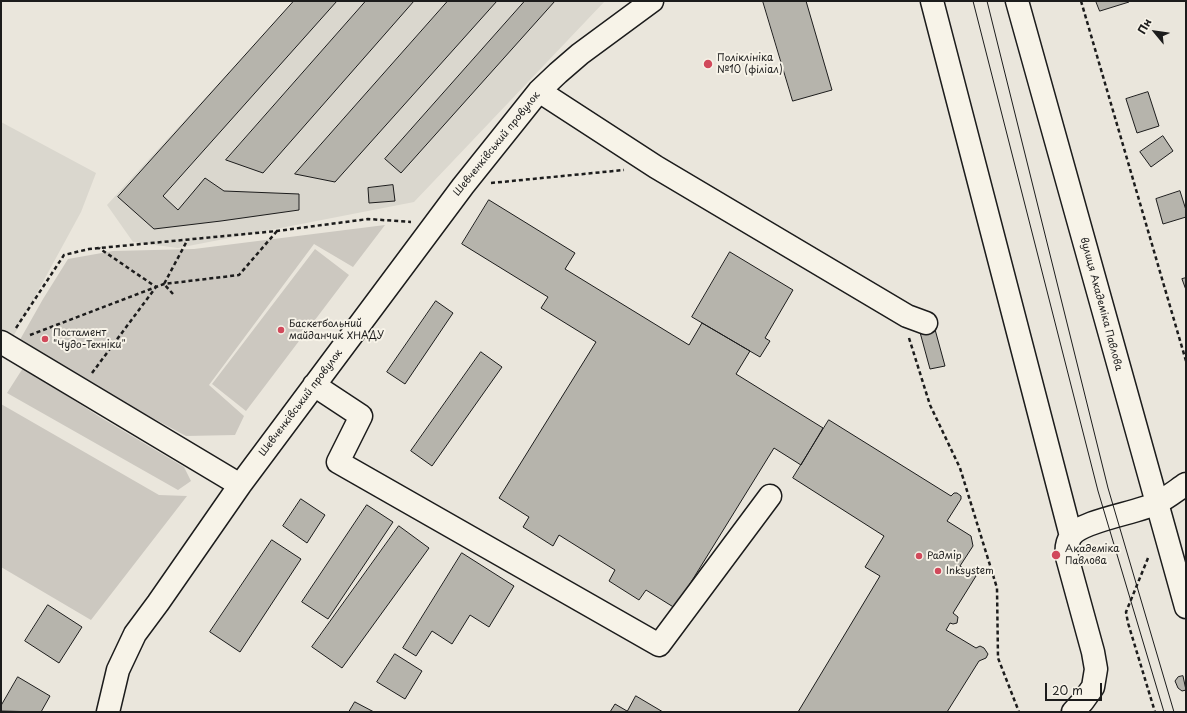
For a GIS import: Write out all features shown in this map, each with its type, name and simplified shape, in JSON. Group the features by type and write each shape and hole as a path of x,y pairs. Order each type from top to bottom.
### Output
{"street":[{"name":"Шевченківський провулок","path":"108,712 118,670 135,634 240,485 462,186 539,91 580,54 652,1"},
{"path":"932,1 1071,536"},
{"name":"вулиця Академіка Павлова","path":"1017,1 1186,607"},
{"path":"539,91 656,167 900,312 926,323"},
{"path":"3,343 240,485"},
{"path":"314,385 361,416 338,462 659,645 770,496"},
{"path":"1072,712 1083,702 1093,686 1096,669 1093,652 1067,557 1066,550 1071,536 1082,527 1157,503 1186,484"}],"path":[{"path":"1081,1 1186,361"},
{"path":"462,186 625,170"},
{"path":"3,343 64,255 89,249 277,231 368,219 435,223"},
{"path":"3,343 164,284 239,275 277,231"},
{"path":"164,284 188,240"},
{"path":"99,248 156,287"},
{"path":"164,284 173,294"},
{"path":"79,389 156,287"},
{"path":"900,312 930,405 960,468 997,588 998,658 1019,712"},
{"path":"1148,558 1126,612 1128,624 1154,712"}],"shaded area":[{"path":"294,1 605,1 414,202 178,248 133,242 107,205"},
{"path":"1,122 96,173 81,212 1,359"},
{"path":"385,225 353,267 314,244 209,385 244,416 235,435 186,436 17,345 68,259 113,251 194,249"},
{"name":"Баскетбольний майданчик ХНАДУ","path":"315,249 349,275 246,411 212,384"},
{"path":"23,368 100,417 184,467 191,481 178,490 7,393"},
{"path":"1,404 159,495 187,496 91,620 1,567"}],"building":[{"path":"294,1 337,1 163,196 178,210 205,178 224,191 299,194 299,210 154,229 118,197"},
{"path":"366,1 414,1 263,173 226,160"},
{"path":"448,1 497,1 335,182 295,174"},
{"path":"525,1 555,1 401,173 385,159"},
{"path":"763,1 806,1 832,90 793,101"},
{"path":"1096,1 1129,1 1129,2 1100,11"},
{"path":"1148,92 1159,126 1137,133 1126,99"},
{"path":"1163,136 1173,151 1151,167 1140,152"},
{"path":"393,185 395,201 369,203 368,188"},
{"path":"1180,191 1186,210 1186,217 1163,224 1156,199"},
{"path":"489,200 575,253 565,269 689,345 702,323 750,351 736,374 823,428 801,465 774,448 675,608 646,590 639,600 609,581 615,570 559,535 553,546 523,527 529,517 499,498 596,342 541,308 548,297 462,244"},
{"path":"730,252 793,290 765,338 770,341 760,357 692,317"},
{"path":"1186,278 1186,290 1182,279"},
{"path":"436,301 453,313 405,384 387,372"},
{"path":"933,322 945,366 930,369 918,325"},
{"path":"481,352 502,367 432,466 411,451"},
{"name":"Радмір","path":"829,420 951,496 954,493 957,493 961,496 961,499 947,521 971,536 973,546 960,566 976,576 953,613 958,617 957,623 950,623 946,630 976,648 980,646 984,648 988,654 986,658 979,661 947,712 798,712 880,576 865,567 884,536 793,478"},
{"path":"301,499 325,515 307,543 283,526"},
{"path":"367,505 393,522 328,619 302,602"},
{"path":"399,526 429,548 342,668 312,647"},
{"path":"272,540 301,559 240,652 210,632"},
{"path":"462,553 514,586 489,627 470,615 452,644 432,631 416,656 403,648"},
{"path":"48,605 82,627 59,663 25,641"},
{"path":"395,654 422,671 405,699 377,682"},
{"path":"1183,676 1186,690 1182,691 1178,688 1175,681 1178,677"},
{"path":"18,677 50,696 41,712 1,711 1,706"},
{"path":"636,696 663,712 610,712 615,704 627,711"},
{"path":"355,702 374,712 349,712"}],"tram line":[{"path":"973,1 1098,491 1164,712"},
{"path":"987,1 1108,488 1174,712"}],"place":[{"name":"Поліклініка №10 (філіал)","path":"708,64"},
{"name":"Баскетбольний майданчик ХНАДУ","path":"281,330"},
{"name":"Постамент \"Чудо-Техніки\"","path":"45,339"},
{"name":"Академіка Павлова","path":"1056,555"},
{"name":"Радмір","path":"919,556"},
{"name":"Inksystem","path":"938,571"}]}
